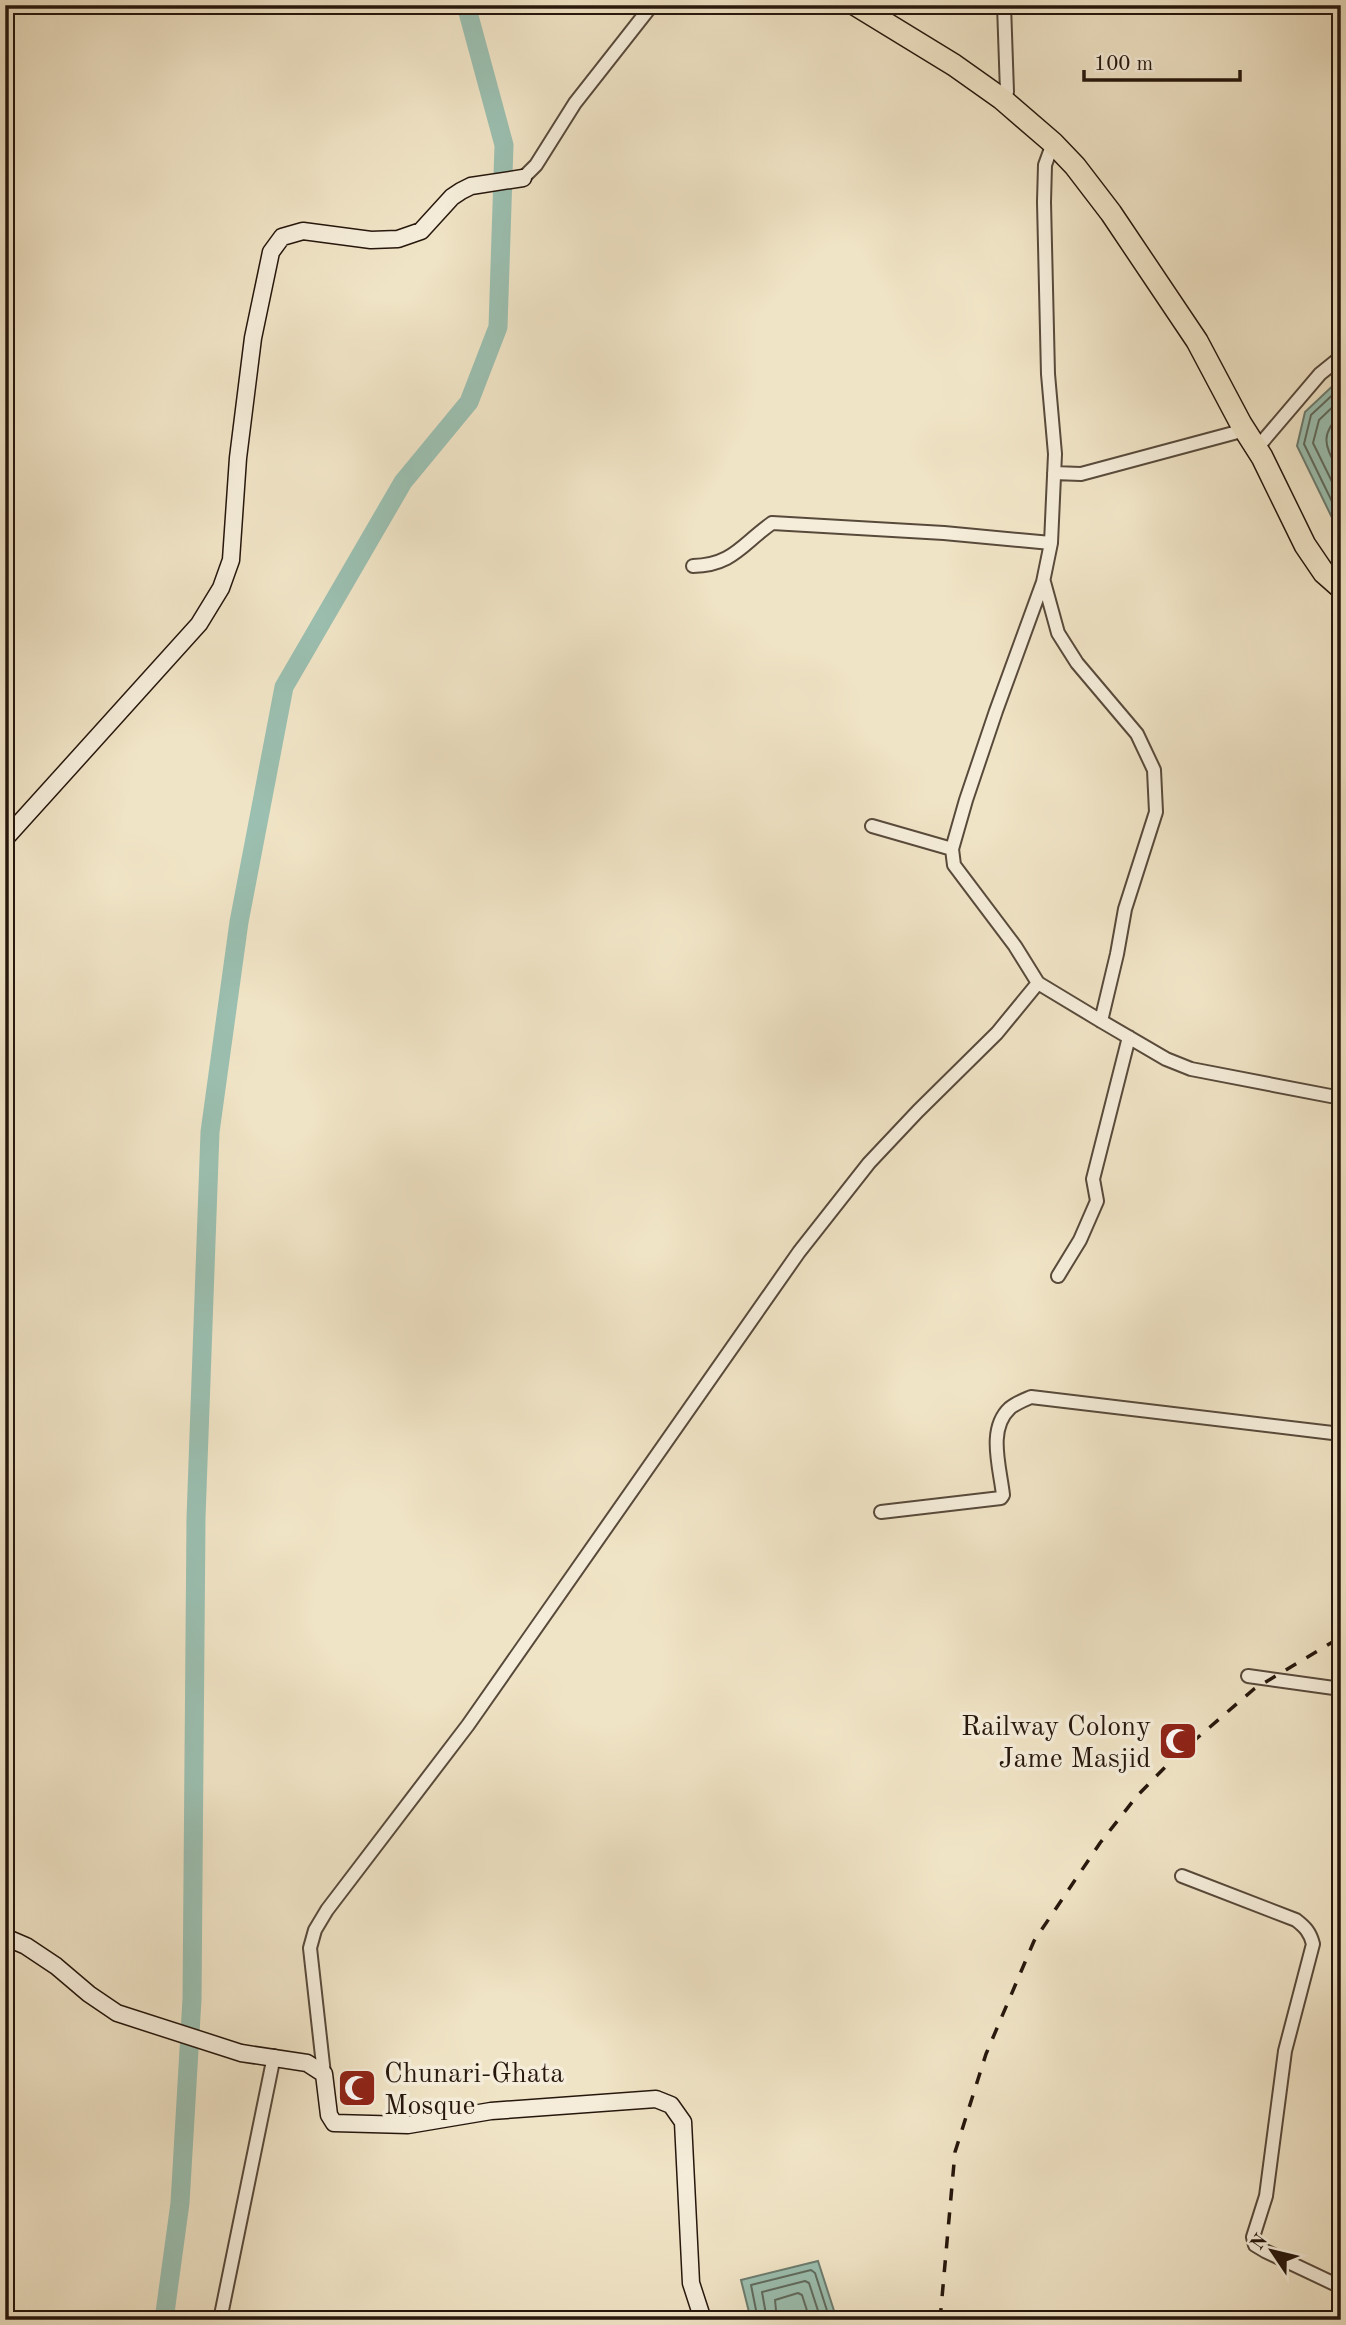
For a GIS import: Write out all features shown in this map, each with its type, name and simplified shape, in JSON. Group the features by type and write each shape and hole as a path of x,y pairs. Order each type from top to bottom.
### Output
{"highway":[{"path":"856,5 959,58 1007,92 1053,130 1082,160 1118,208 1249,428 1312,541 1330,567 1341,576"},
{"path":"874,5 898,26 1002,99 1053,143 1075,166 1154,269"},
{"path":"1249,428 1304,545 1324,573 1341,588"}],"street":[{"path":"5,839 199,624 221,588 231,560 238,457 253,338 271,252 282,237 303,231 371,240 398,239 421,231 452,197 471,186 523,178 536,165 575,103 652,5"},
{"path":"1004,5 1007,92"},
{"path":"1053,143 1045,165 1044,202 1048,374 1055,454 1051,543 1043,582 996,711 952,849 954,865 1015,946 1038,983 1101,1021 1166,1059 1191,1069 1341,1098"},
{"path":"1054,473 1081,474 1249,428 1341,357"},
{"path":"693,566 722,562 772,523 944,533 1051,543"},
{"path":"1043,582 1058,633 1084,671 1137,734 1154,770 1156,812 1125,909 1101,1021"},
{"path":"872,826 952,849"},
{"path":"703,2320 691,2283 684,2122 671,2105 656,2099 615,2101 491,2111 408,2125 334,2123 329,2115 310,1948 315,1930 327,1910 468,1725 799,1252 869,1163 997,1033 1038,983"},
{"path":"1058,1276 1080,1240 1097,1201 1093,1179 1129,1037"},
{"path":"881,1512 1001,1498 1003,1495 996,1432 1000,1420 1012,1406 1031,1397 1341,1434"},
{"path":"1248,1676 1341,1689"},
{"path":"1182,1876 1296,1920 1306,1927 1311,1935 1312,1944 1285,2051 1266,2196 1253,2236 1255,2245 1265,2251 1341,2287"},
{"path":"5,1937 26,1946 56,1966 117,2013 241,2053 307,2063 324,2074"},
{"path":"220,2320 274,2056"}],"water":[{"path":"1341,378 1341,536 1297,446 1305,412"},
{"path":"818,2261 837,2320 751,2320 741,2280"}],"waterway":[{"path":"164,2320 180,2203 192,1999 196,1518 210,1132 239,922 284,687 403,482 469,402 498,327 504,145 466,5"}],"railway":[{"path":"940,2320 955,2152 986,2054 1034,1941 1100,1843 1137,1796 1174,1758 1254,1689 1341,1637"}],"place":[{"name":"Railway Colony Jame Masjid","path":"1178,1741"},
{"name":"Chunari-Ghata Mosque","path":"357,2088"}]}
